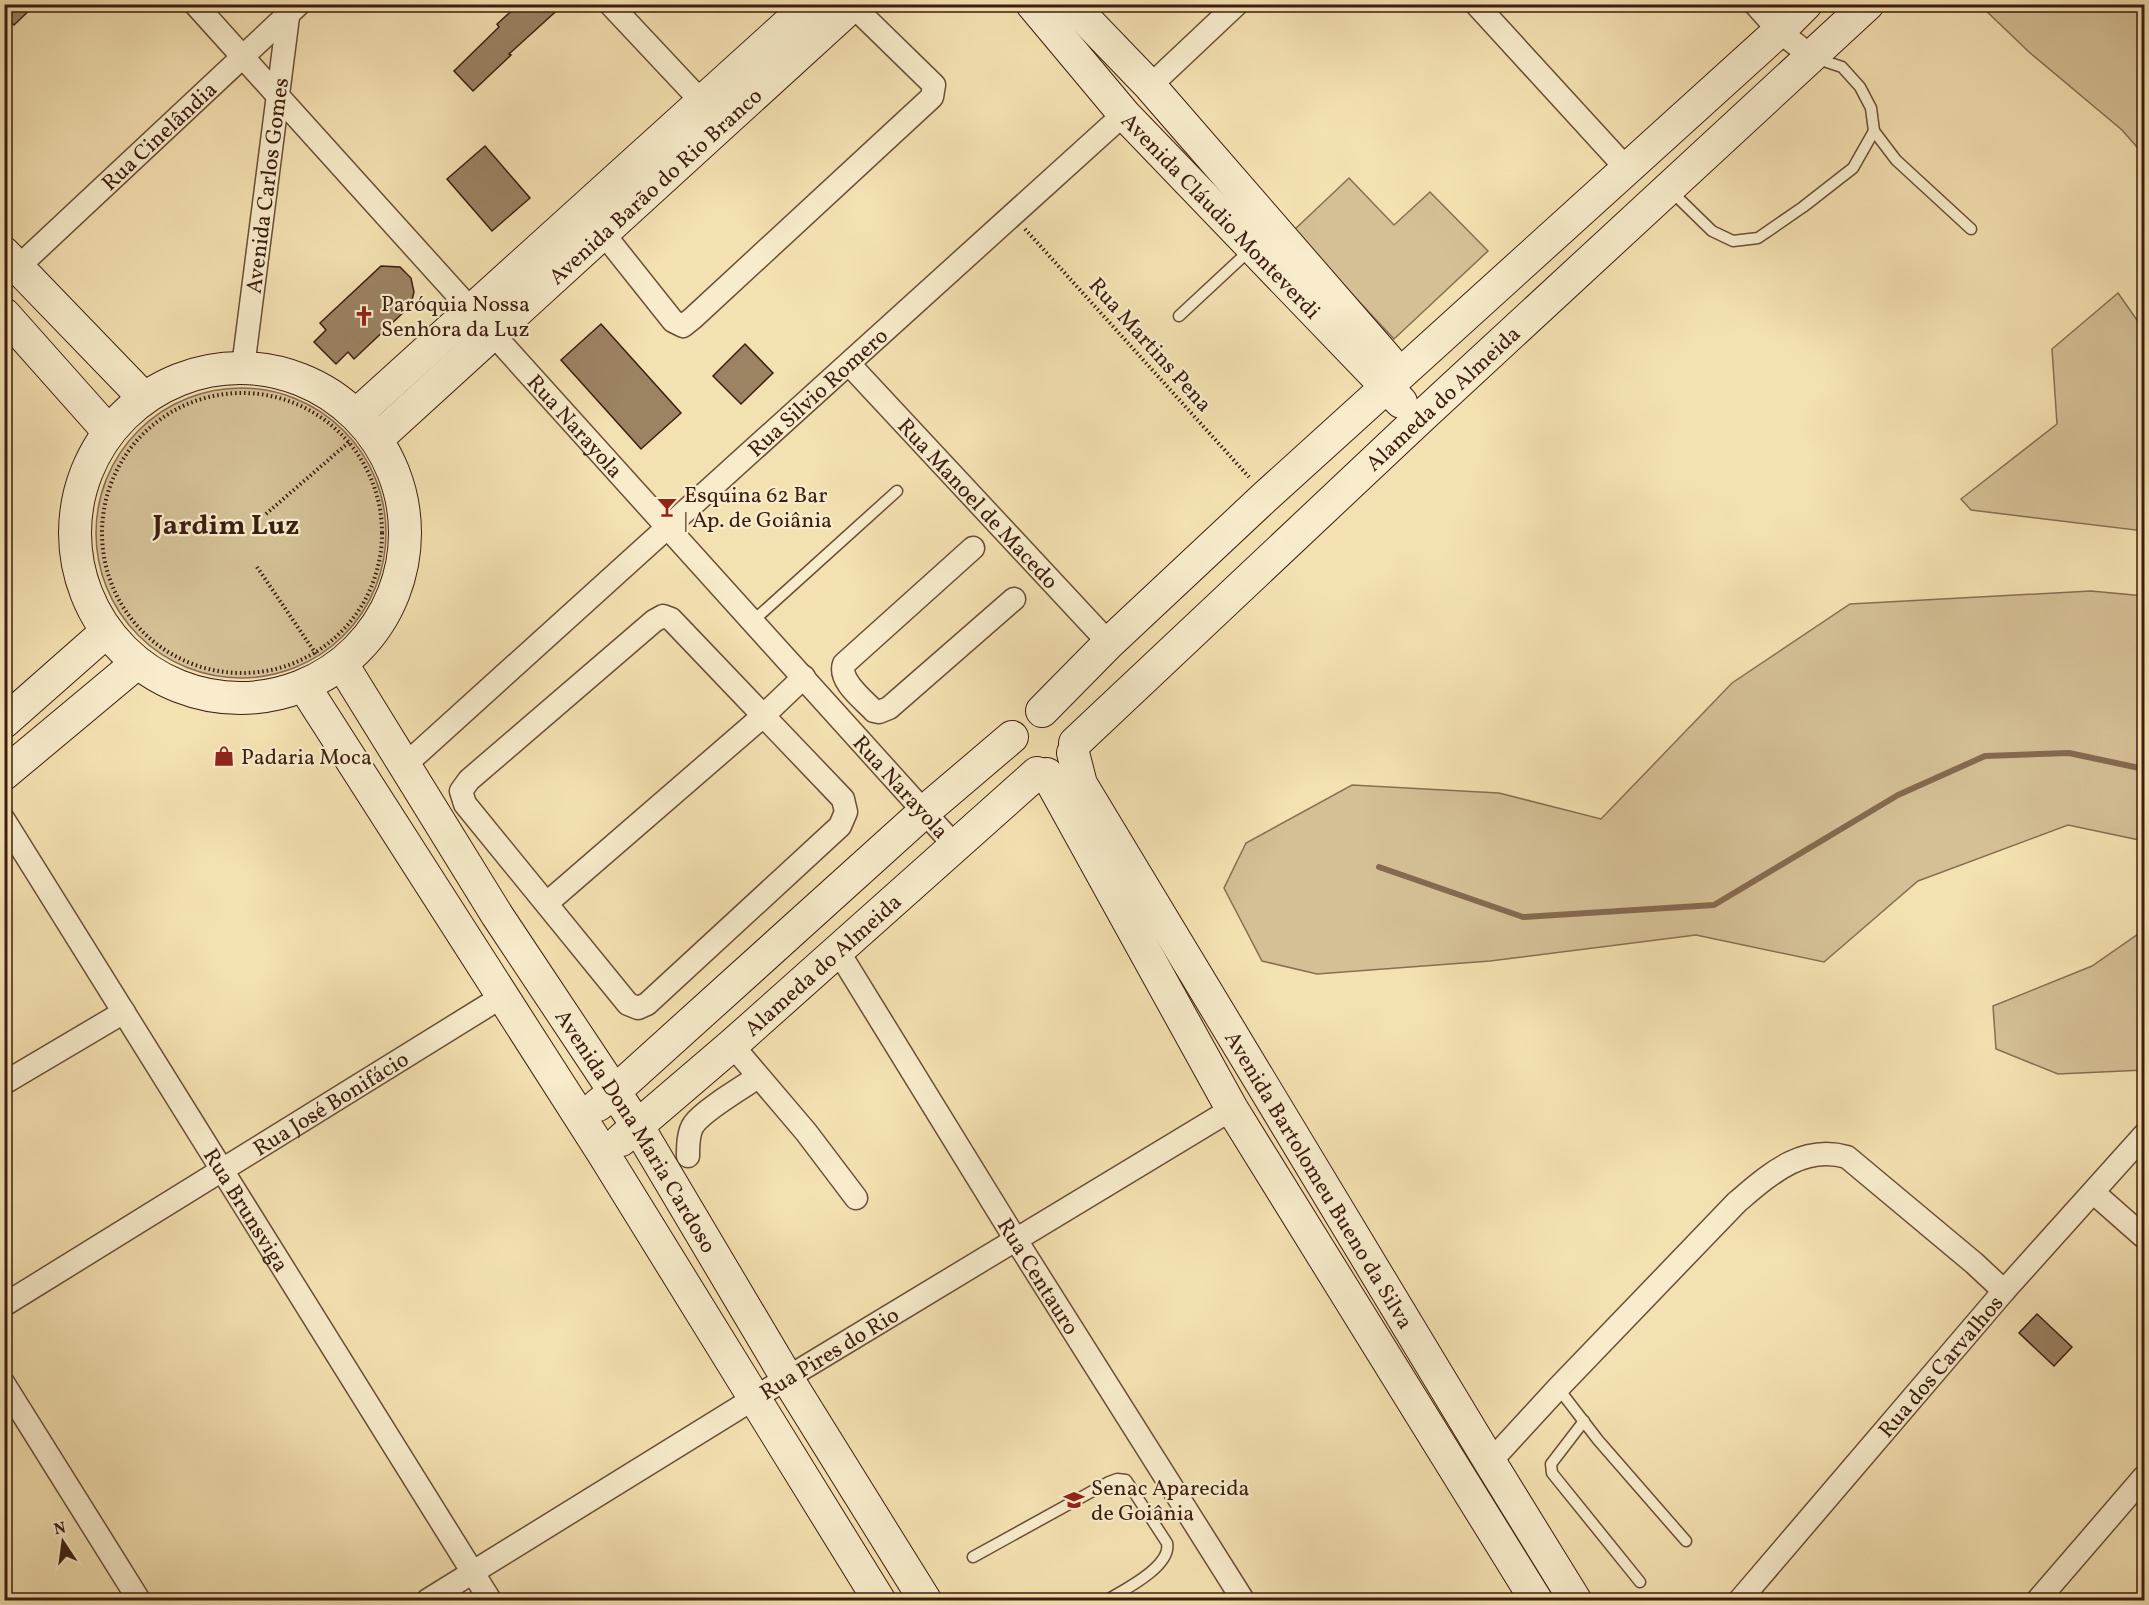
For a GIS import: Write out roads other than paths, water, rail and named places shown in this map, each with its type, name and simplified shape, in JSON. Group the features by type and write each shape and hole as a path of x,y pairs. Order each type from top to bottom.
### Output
{"street":[{"name":"Rua Narayola","path":"195,4 956,847"},
{"path":"610,4 702,102"},
{"name":"Avenida Barão do Rio Branco","path":"361,432 470,311 810,4"},
{"name":"Avenida Cláudio Monteverdi","path":"1032,4 1124,114 1252,248 1394,380 1425,412"},
{"name":"Avenida Cláudio Monteverdi","path":"1071,4 1150,86 1394,380"},
{"path":"1150,86 1237,4"},
{"path":"1476,4 1627,169"},
{"path":"1755,4 1779,31 1812,57"},
{"name":"Alameda do Almeida","path":"1042,711 1109,643 1266,496 1806,4"},
{"name":"Alameda do Almeida","path":"1074,748 1425,412 1868,4"},
{"path":"603,233 673,321 683,326 693,318 932,98 934,85 853,5"},
{"name":"Avenida Barão do Rio Branco","path":"361,432 491,334 853,5"},
{"name":"Rua Cinelândia","path":"11,260 242,56 292,8"},
{"name":"Avenida Carlos Gomes","path":"243,368 278,96 292,8"},
{"name":"Rua Silvio Romero","path":"405,765 1124,114"},
{"path":"11,260 144,398"},
{"path":"4,314 108,432"},
{"name":"Rua Manoel de Macedo","path":"849,364 1109,643"},
{"path":"243,368 285,374 323,389 361,432 399,484 407,533 399,583 376,627 329,659 304,686 261,697 217,697 175,685 137,663 106,632 82,585 74,531 83,479 108,432 144,398 174,381 208,371 243,368"},
{"path":"973,548 844,664 844,677 874,711 879,712 889,708 1014,599"},
{"path":"663,616 671,619 763,716 843,799 846,804 844,819 840,826 646,1004 638,1008 628,1004 465,804 461,790 469,780 654,621 663,616"},
{"path":"4,722 106,632"},
{"name":"Avenida Dona Maria Cardoso","path":"329,659 405,765 497,915 638,1127 787,1378 925,1600"},
{"path":"4,774 137,663"},
{"path":"547,903 763,716 804,677"},
{"name":"Avenida Dona Maria Cardoso","path":"304,686 603,1153 879,1600"},
{"path":"837,713 857,693"},
{"path":"1042,711 1059,715 1071,727 1074,748 1063,768 1042,774 1023,766 1013,753 1012,737 1023,718 1042,711"},
{"name":"Alameda do Almeida","path":"580,1118 614,1092 925,811 1012,737"},
{"name":"Avenida Bartolomeu Bueno da Silva","path":"1074,748 1081,784 1575,1600"},
{"name":"Alameda do Almeida","path":"603,1153 638,1127 1042,774"},
{"name":"Avenida Bartolomeu Bueno da Silva","path":"1042,774 1232,1109 1528,1598"},
{"name":"Rua Brunsviga","path":"4,820 490,1600"},
{"name":"Rua Centauro","path":"838,951 1016,1240 1243,1600"},
{"name":"Rua José Bonifácio","path":"4,1305 503,996"},
{"path":"4,1083 124,1012"},
{"path":"732,1045 806,1132 856,1197"},
{"path":"688,1156 693,1125 758,1077"},
{"name":"Rua Pires do Rio","path":"428,1600 754,1398 1232,1109"},
{"name":"Rua dos Carvalhos","path":"1740,1600 2004,1291 2145,1135"},
{"path":"1490,1462 1737,1202 1787,1164 1810,1155 1831,1152 1847,1157 1974,1263 2004,1291"},
{"path":"2094,1192 2145,1237"},
{"path":"4,1384 139,1600"},
{"path":"2038,1600 2145,1477"}],"lane":[{"path":"1812,57 1842,67 1860,87 1871,108 1874,130 1896,160 1971,229"},
{"path":"1668,189 1712,231 1733,241 1758,238 1853,168 1874,130"},
{"path":"1179,316 1252,248"},
{"path":"753,621 897,491"},
{"path":"1558,1388 1598,1440 1686,1541"},
{"path":"1584,1421 1551,1464 1552,1473 1640,1582"},
{"path":"973,1557 1109,1482 1117,1479 1126,1480 1167,1543 1168,1549 1164,1559 1147,1575 1107,1600"}],"waterway":[{"path":"1379,867 1523,917 1714,905 1898,795 1985,756 2069,753 2144,769"}],"place":[{"name":"Paróquia Nossa Senhora da Luz","path":"364,316"},
{"name":"Esquina 62 Bar | Ap. de Goiânia","path":"667,507"},
{"name":"Padaria Moca","path":"224,756"},
{"name":"Senac Aparecida de Goiânia","path":"1074,1500"}],"district":[{"name":"Jardim Luz","path":"226,524"}]}
